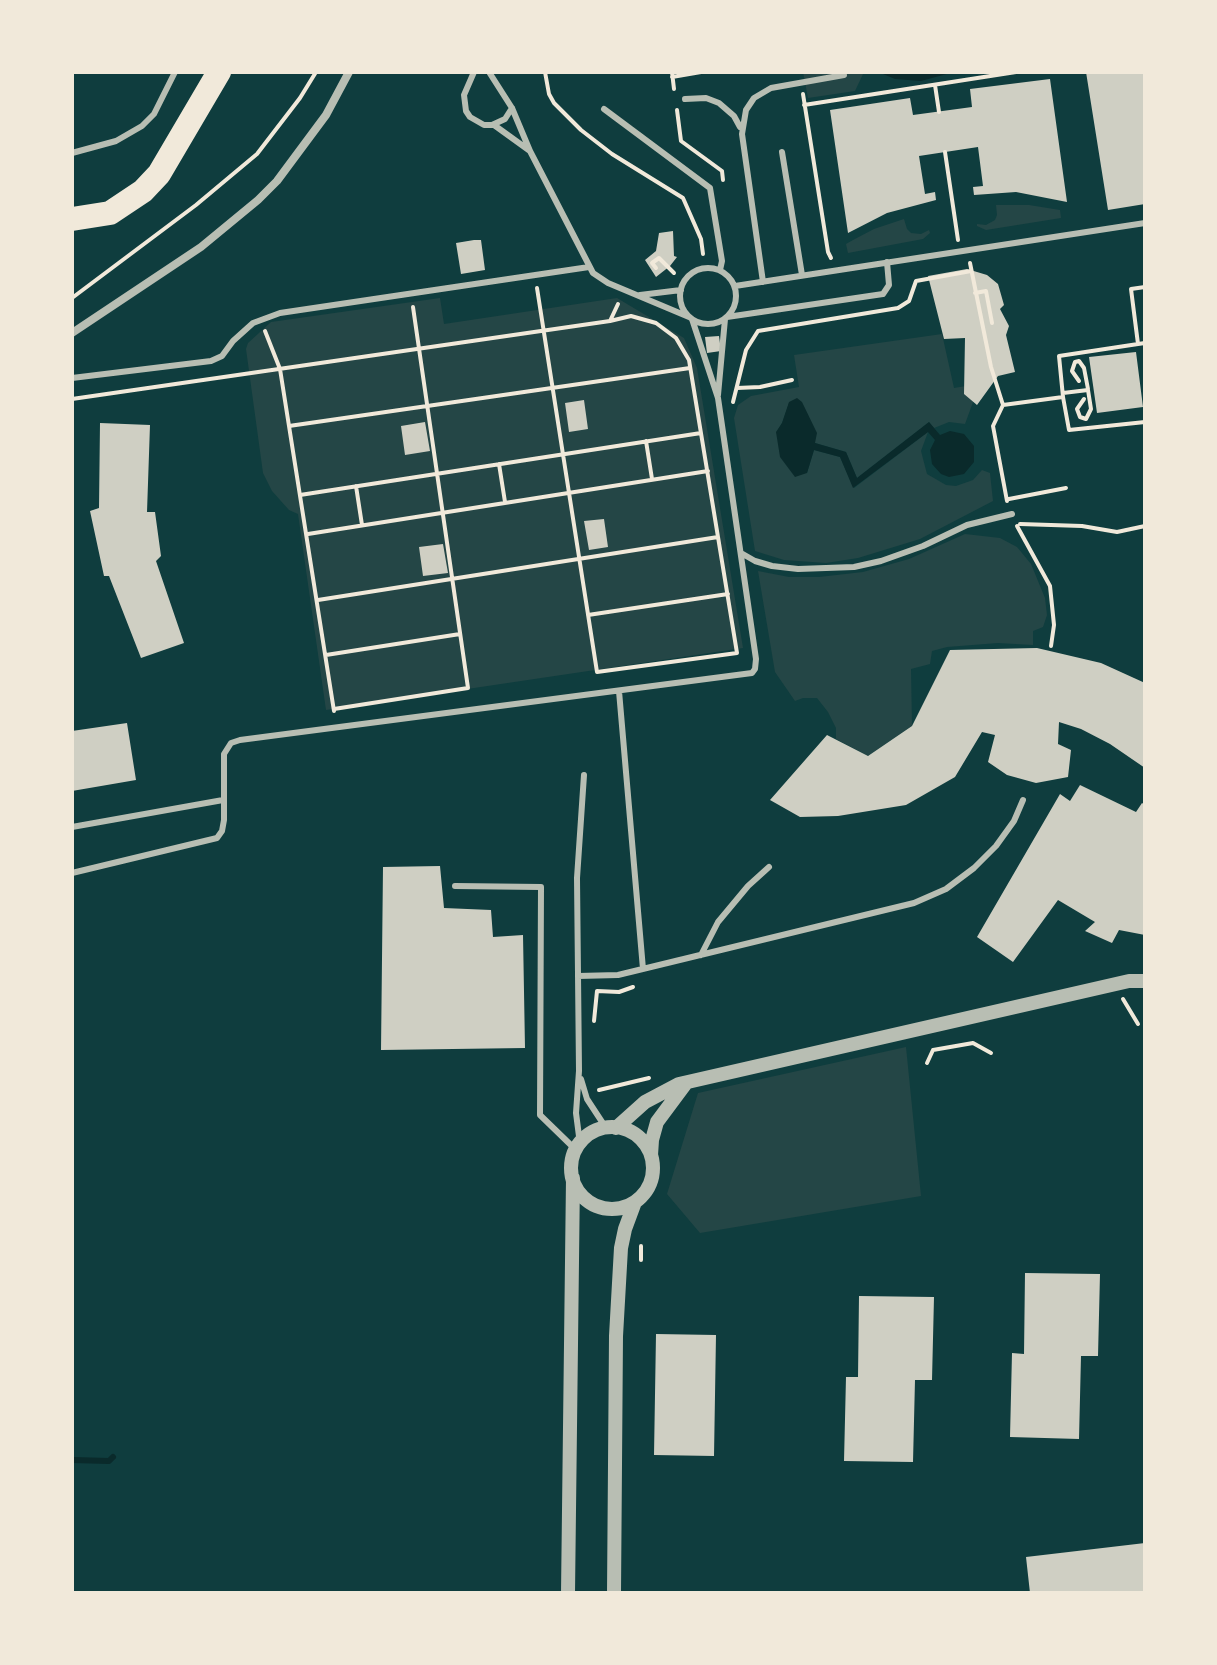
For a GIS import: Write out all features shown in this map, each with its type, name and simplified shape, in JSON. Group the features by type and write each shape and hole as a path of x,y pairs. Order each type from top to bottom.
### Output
{"highway":[{"path":"72,219 110,213 132,200 154,180 219,72"}],"street":[{"path":"72,333 201,247 258,200 277,181 326,115 349,72"},
{"path":"568,1593 572,1163 578,1147 590,1134 611,1128 648,1099 686,1083 1117,984 1145,981"},
{"path":"614,1593 616,1336 620,1260 625,1229 635,1202 649,1186 652,1175 653,1133 657,1122 686,1083"},
{"path":"611,1128 638,1136 651,1155"},
{"path":"573,1178 583,1197 603,1208 614,1209 635,1202"}],"lane":[{"path":"72,153 116,141 142,126 154,114 175,72"},
{"path":"474,72 464,95 466,111 477,122 504,130 530,151"},
{"path":"489,72 512,108 530,151 589,267 608,283 709,325 726,318 883,294 889,285 887,262"},
{"path":"742,134 746,110 762,92 775,86 844,75"},
{"path":"685,99 706,98 725,106 738,121 763,282"},
{"path":"492,125 505,119 512,108"},
{"path":"604,109 710,188 722,261 720,270"},
{"path":"782,152 802,275"},
{"path":"735,286 1145,223"},
{"path":"72,378 211,361 222,356 245,329 261,319 280,313 589,267"},
{"path":"72,873 217,838 222,831 224,754 231,743 746,674 755,669 718,398 691,318 682,307 681,290 687,278 698,270 710,268 730,277 735,286 736,304 726,318 718,398"},
{"path":"636,295 681,290"},
{"path":"741,553 772,566 827,570 854,567 923,546 967,525 1012,514"},
{"path":"619,691 643,969"},
{"path":"578,1147 577,878 584,775"},
{"path":"72,827 223,800"},
{"path":"578,976 618,975 914,903 946,889 974,868 996,846 1014,821 1023,800"},
{"path":"701,955 718,922 748,886 769,867"},
{"path":"455,886 541,887 540,1115 578,1147"},
{"path":"579,1071 587,1099 611,1128"}],"path":[{"path":"72,298 205,198 257,154 316,72"},
{"path":"545,72 554,103 581,130 612,154 683,198 701,239 703,254"},
{"path":"701,72 672,74 681,141 722,171 724,186"},
{"path":"836,260 828,252 804,105 1016,72"},
{"path":"935,85 939,112"},
{"path":"945,152 958,243"},
{"path":"967,250 991,367 1003,405 993,426 1012,514"},
{"path":"656,268 652,263 659,258 674,273"},
{"path":"730,415 746,350 758,331 898,308 909,301 916,281 971,271"},
{"path":"72,399 544,331 631,316 656,323 670,332 681,345 691,368 737,653 597,672 553,388 544,331 535,275"},
{"path":"1138,344 1131,289 1145,287"},
{"path":"975,293 986,291 992,323"},
{"path":"334,709 468,688 411,293"},
{"path":"610,321 618,304"},
{"path":"261,319 280,369 334,714 355,711 358,725"},
{"path":"1145,343 1059,356 1069,430 1145,422"},
{"path":"1079,381 1072,371 1075,362 1079,361 1084,368 1091,409 1086,419 1080,417 1077,409 1084,399"},
{"path":"289,426 691,368"},
{"path":"737,388 792,380"},
{"path":"1003,405 1088,390"},
{"path":"300,495 702,433"},
{"path":"646,441 652,480"},
{"path":"499,464 505,503"},
{"path":"308,534 708,471"},
{"path":"356,486 362,525"},
{"path":"1007,500 1066,488"},
{"path":"1051,646 1054,625 1050,586 1015,524 1082,526 1117,532 1145,526"},
{"path":"318,600 719,537"},
{"path":"588,615 728,594"},
{"path":"326,655 460,634"},
{"path":"593,1031 597,991 619,992 645,984"},
{"path":"1120,995 1138,1024"},
{"path":"927,1063 933,1050 973,1043 991,1053"},
{"path":"597,1078 599,1090 655,1077"}],"shaded area":[{"path":"803,72 864,72 855,91 808,98"},
{"path":"878,72 954,72 921,81 895,79"},
{"path":"996,205 1029,205 1060,210 1061,218 986,230 977,226 995,220"},
{"path":"904,219 911,233 921,234 929,230 930,233 923,239 848,253 846,244 874,229"},
{"path":"440,298 444,324 617,298 684,338 697,368 743,648 326,710 298,514 289,510 272,491 263,473 246,349 248,343 271,322"},
{"path":"942,334 954,388 966,386 976,394 965,424 949,422 934,428 929,422 857,478 846,452 815,443 789,403 777,432 807,473 814,450 840,457 854,488 928,432 921,451 927,474 946,485 956,486 973,480 982,470 990,473 993,501 920,539 858,558 826,563 784,560 755,551 734,418 738,405 751,396 799,387 794,355"},
{"path":"797,398 817,433 815,443 846,452 857,478 929,422 940,435 950,431 964,434 974,446 974,462 964,474 949,477 941,474 932,464 930,450 935,440 928,432 853,488 840,457 814,450 807,473 795,477 780,457 776,432 789,402"},
{"path":"965,534 1000,538 1017,547 1031,564 1045,598 1047,615 1043,627 1033,631 1033,645 998,643 932,651 930,664 911,669 912,726 868,756 836,739 836,728 817,698 795,701 775,672 758,571 789,577 863,572 909,559"},
{"path":"906,1047 921,1196 700,1233 667,1194 698,1093"}],"building":[{"path":"1086,72 1145,72 1145,204 1108,210"},
{"path":"1050,79 1067,202 1016,192 974,195 973,187 983,186 978,147 919,156 925,194 935,192 936,200 887,213 848,233 830,110 910,98 913,115 972,107 970,89"},
{"path":"673,231 674,256 677,257 656,277 645,260 656,251 659,233"},
{"path":"481,240 485,270 461,274 456,243"},
{"path":"967,269 987,275 998,284 1004,305 1000,309 1009,326 1006,335 1015,372 998,376 977,405 964,394 965,338 944,339 928,276"},
{"path":"719,336 721,351 707,353 705,337"},
{"path":"1136,352 1143,407 1097,413 1089,357"},
{"path":"584,400 588,429 569,432 565,403"},
{"path":"425,422 430,451 405,455 401,426"},
{"path":"100,423 150,425 147,512 155,512 161,556 156,561 184,643 141,658 109,576 104,576 90,511 99,508"},
{"path":"604,519 608,547 589,550 584,521"},
{"path":"443,544 448,573 423,576 419,547"},
{"path":"1037,648 1101,663 1145,683 1145,768 1110,744 1059,722 1058,744 1071,750 1068,777 1036,783 1007,775 988,762 995,735 982,732 955,777 906,805 838,816 800,817 770,800 827,735 868,756 912,726 950,650"},
{"path":"127,723 136,780 72,791 72,731"},
{"path":"1080,785 1136,812 1142,803 1145,805 1145,935 1119,930 1112,943 1085,931 1095,922 1058,900 1013,962 977,937 1060,794 1070,801"},
{"path":"440,866 444,908 491,910 493,937 523,935 525,1048 381,1050 383,867"},
{"path":"1025,1273 1100,1274 1098,1356 1081,1356 1079,1439 1010,1437 1012,1353 1024,1354"},
{"path":"859,1296 934,1297 932,1380 915,1380 913,1462 844,1461 846,1377 858,1377"},
{"path":"656,1334 716,1335 714,1456 654,1455"},
{"path":"1145,1543 1145,1593 1030,1593 1026,1557"}],"waterway":[{"path":"72,1460 109,1461 113,1457"}]}
